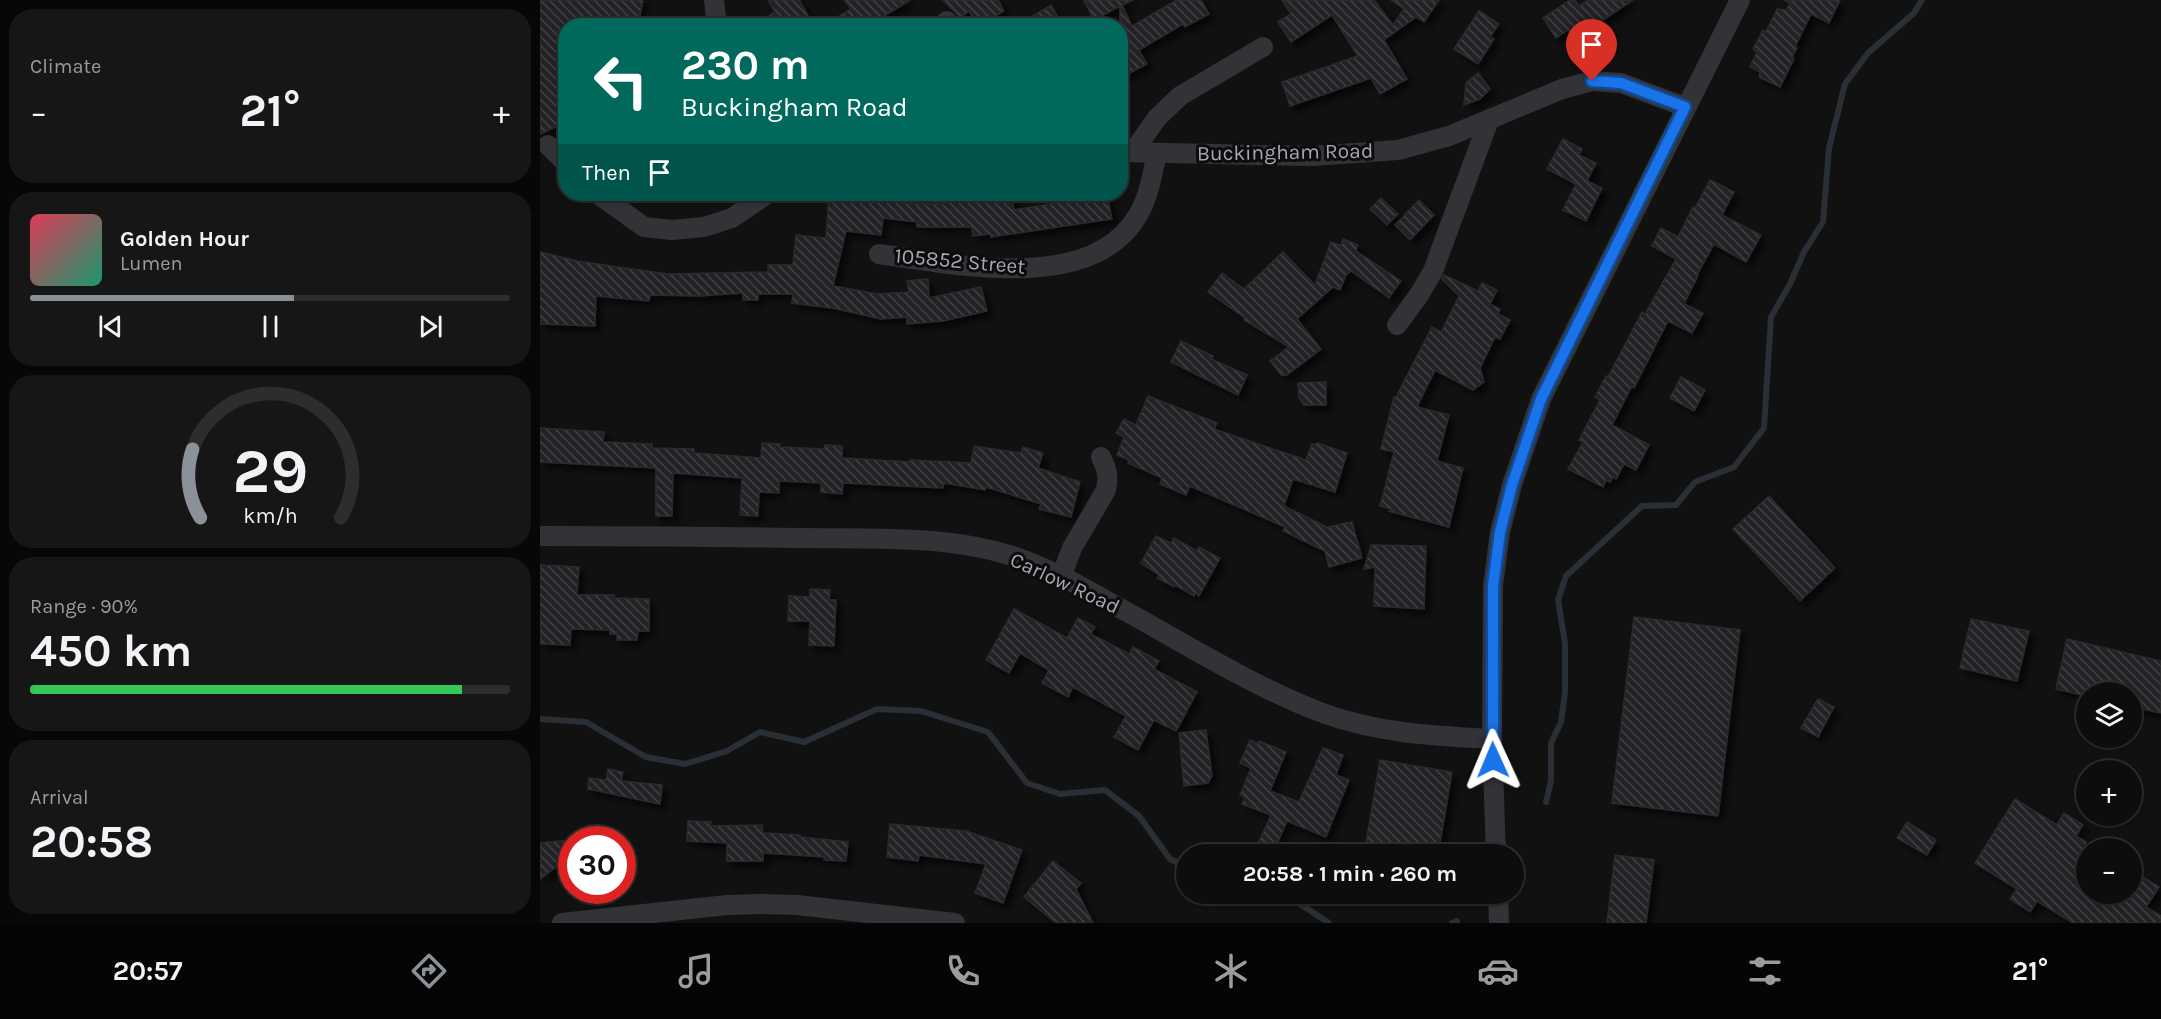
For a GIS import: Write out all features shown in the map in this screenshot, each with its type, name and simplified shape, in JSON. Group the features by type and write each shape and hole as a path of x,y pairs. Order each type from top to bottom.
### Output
{"street":[{"path":"714,0 716,18"},
{"path":"1496,844 1492,739 1493,586 1500,532 1512,485 1541,399 1740,0"},
{"path":"1128,151 1180,96 1263,47"},
{"name":"Buckingham Road","path":"1128,152 1312,156 1398,150 1449,136 1562,89 1592,81 1621,83 1685,107"},
{"path":"1396,325 1419,295 1433,271 1489,120"},
{"path":"548,145 558,155"},
{"name":"105852 Street","path":"879,254 999,268 1039,268 1072,262 1113,242 1126,232 1144,203 1157,153"},
{"path":"608,201 644,227 672,230 704,227 732,218 757,201"},
{"path":"1062,577 1075,541 1106,490 1107,470 1101,457"},
{"name":"Carlow Road","path":"540,536 917,540 982,547 1027,561 1062,577 1234,672 1321,712 1390,730 1437,737 1492,739"},
{"path":"562,923 727,905 761,904 797,905 956,923"},
{"path":"1498,904 1499,923"}],"building":[{"path":"540,0 643,0 640,18 558,18 558,126 540,134"},
{"path":"768,0 799,0 809,18 765,18 775,12"},
{"path":"844,0 910,0 881,18 836,18 851,9"},
{"path":"943,0 998,0 1004,11 992,18 973,18 969,11 958,18"},
{"path":"1084,0 1133,0 1122,5 1132,26 1177,0 1201,0 1209,14 1185,27 1183,24 1139,50 1147,64 1128,74 1128,18 1120,18 1120,6 1098,18 1093,18"},
{"path":"1282,0 1374,0 1393,25 1404,9 1391,0 1439,0 1424,22 1416,17 1384,40 1407,79 1380,94 1371,78 1290,106 1282,82 1358,56 1332,15 1291,42 1278,22 1291,14"},
{"path":"1570,0 1575,0 1579,6 1588,0 1633,0 1589,29 1595,38 1579,48 1568,30 1556,38 1543,18"},
{"path":"1784,0 1840,0 1829,23 1811,14 1795,47 1797,48 1792,57 1794,59 1780,87 1759,77 1760,72 1750,67 1757,52 1753,49 1763,30 1766,32 1777,9 1786,10 1790,3"},
{"path":"1051,5 1058,18 1029,18"},
{"path":"1479,11 1499,24 1490,37 1494,39 1478,64 1454,49"},
{"path":"1478,73 1490,89 1480,99 1464,105 1466,83"},
{"path":"1563,139 1582,149 1579,155 1596,163 1587,181 1602,188 1586,221 1563,210 1576,184 1547,169"},
{"path":"1710,180 1734,192 1722,215 1761,235 1746,262 1714,244 1684,304 1703,313 1692,333 1668,321 1634,388 1632,386 1612,425 1649,445 1636,470 1624,464 1616,479 1613,477 1610,482 1606,480 1603,487 1568,469 1583,442 1579,440 1600,400 1595,397 1642,312 1645,314 1676,259 1652,246 1661,228 1678,237"},
{"path":"1381,198 1398,214 1387,225 1370,209"},
{"path":"1419,200 1434,215 1410,240 1395,225"},
{"path":"829,201 904,201 904,204 943,204 943,201 1012,201 1014,210 1070,201 1108,201 1112,219 991,237 990,234 973,236 972,227 917,227 917,222 883,218 881,235 846,231 833,286 878,294 909,292 907,281 928,279 929,298 981,287 987,311 943,321 907,324 907,317 881,319 832,308 792,303 793,294 758,294 758,300 743,300 743,293 699,296 650,295 649,301 596,296 595,326 540,324 540,252 577,261 667,274 768,272 768,265 793,265 796,235 826,238"},
{"path":"1343,239 1358,245 1356,251 1401,281 1389,298 1351,271 1346,275 1340,290 1333,287 1297,319 1321,349 1287,375 1281,375 1270,361 1289,347 1244,320 1245,318 1208,292 1222,273 1244,289 1283,252 1315,285 1331,242 1341,246"},
{"path":"1444,275 1478,291 1482,283 1497,290 1490,304 1500,309 1498,314 1510,320 1500,339 1495,337 1480,368 1484,382 1473,390 1435,370 1417,407 1449,415 1437,461 1463,468 1449,527 1388,511 1394,510 1380,506 1394,452 1381,449 1394,397 1432,327 1441,332 1459,296 1442,279"},
{"path":"1181,341 1213,356 1211,359 1247,375 1238,395 1171,362"},
{"path":"1681,377 1705,390 1694,411 1670,398"},
{"path":"1326,382 1326,405 1304,405 1299,398 1298,383"},
{"path":"1148,396 1217,423 1214,429 1306,460 1312,444 1317,443 1347,453 1335,492 1293,479 1284,506 1325,526 1324,528 1352,522 1362,558 1329,567 1325,551 1283,531 1285,527 1190,486 1186,495 1160,484 1162,478 1128,463 1129,460 1117,455 1124,437 1116,433 1124,419 1136,425"},
{"path":"540,428 604,432 603,442 652,444 652,448 694,449 694,453 761,458 762,443 780,444 779,447 824,449 825,445 842,446 842,458 971,463 974,446 1021,453 1023,447 1043,453 1038,468 1080,482 1071,517 1039,509 1041,504 986,487 985,490 944,483 943,488 843,483 842,494 821,492 821,483 779,481 779,493 759,492 758,516 740,515 742,478 673,473 672,516 656,516 656,468 540,462"},
{"path":"1769,496 1835,568 1800,601 1733,529"},
{"path":"1156,536 1171,543 1174,538 1197,551 1199,547 1220,558 1199,596 1195,593 1194,596 1157,578 1159,575 1141,563"},
{"path":"1371,545 1426,546 1424,609 1374,606 1375,567 1364,569"},
{"path":"540,565 579,567 577,595 614,595 614,598 649,599 649,631 638,631 637,640 617,640 617,634 610,634 610,630 571,629 570,645 540,644"},
{"path":"810,589 830,590 829,600 836,600 834,646 809,645 810,621 788,621 789,596 810,597"},
{"path":"1014,609 1067,638 1078,618 1095,627 1091,634 1129,654 1133,647 1159,661 1154,669 1197,692 1176,731 1154,720 1138,750 1114,737 1126,716 1073,687 1068,697 1042,683 1049,670 1020,653 1009,673 986,660"},
{"path":"1634,617 1740,630 1718,816 1612,803"},
{"path":"1971,619 2029,631 2017,681 1960,668"},
{"path":"2067,639 2161,661 2161,713 2142,709 2142,682 2076,682 2076,694 2056,689"},
{"path":"1818,699 1834,707 1818,737 1801,728"},
{"path":"1206,730 1212,776 1208,783 1184,786 1179,733"},
{"path":"1250,740 1258,744 1259,741 1286,752 1270,791 1299,802 1323,748 1343,755 1336,775 1349,780 1326,837 1287,821 1277,844 1258,844 1271,815 1242,804 1245,797 1240,795 1251,768 1240,763"},
{"path":"1380,760 1452,772 1440,844 1366,844"},
{"path":"608,769 623,772 621,781 662,785 660,804 588,789 589,778 606,780"},
{"path":"2015,799 2057,825 2064,813 2076,821 2076,826 2082,826 2076,836 2079,838 2076,838 2076,904 2142,904 2142,876 2159,887 2146,907 2161,916 2161,923 2073,923 2037,901 2030,912 2010,899 2017,889 1975,863"},
{"path":"688,821 711,822 710,826 762,825 763,833 800,835 800,837 848,842 846,861 824,860 825,857 763,853 763,861 727,861 727,843 687,841"},
{"path":"1907,822 1936,840 1927,855 1897,838"},
{"path":"890,824 966,831 1022,850 1003,903 975,893 986,864 919,855 918,861 887,857"},
{"path":"558,841 558,866 540,879 540,843"},
{"path":"1615,855 1654,860 1646,923 1607,923"},
{"path":"1053,861 1081,883 1076,889 1093,923 1056,923 1024,897"}],"waterway":[{"path":"1546,802 1551,781 1551,743 1561,722 1565,693 1565,643 1558,600 1566,576 1642,506 1676,505 1695,482 1734,467 1764,428 1771,317 1790,284 1804,252 1823,222 1829,148 1845,84 1868,53 1914,13 1922,0"},
{"path":"540,719 586,722 646,757 685,764 727,751 760,732 804,742 877,709 921,711 988,732 1027,783 1060,794 1105,790 1139,816 1170,859 1176,862"},
{"path":"1300,904 1329,923"},
{"path":"1452,923 1457,921"}],"route":[{"path":"1493,760 1493,586 1500,532 1512,485 1541,399 1685,107 1621,83 1592,81"}]}
